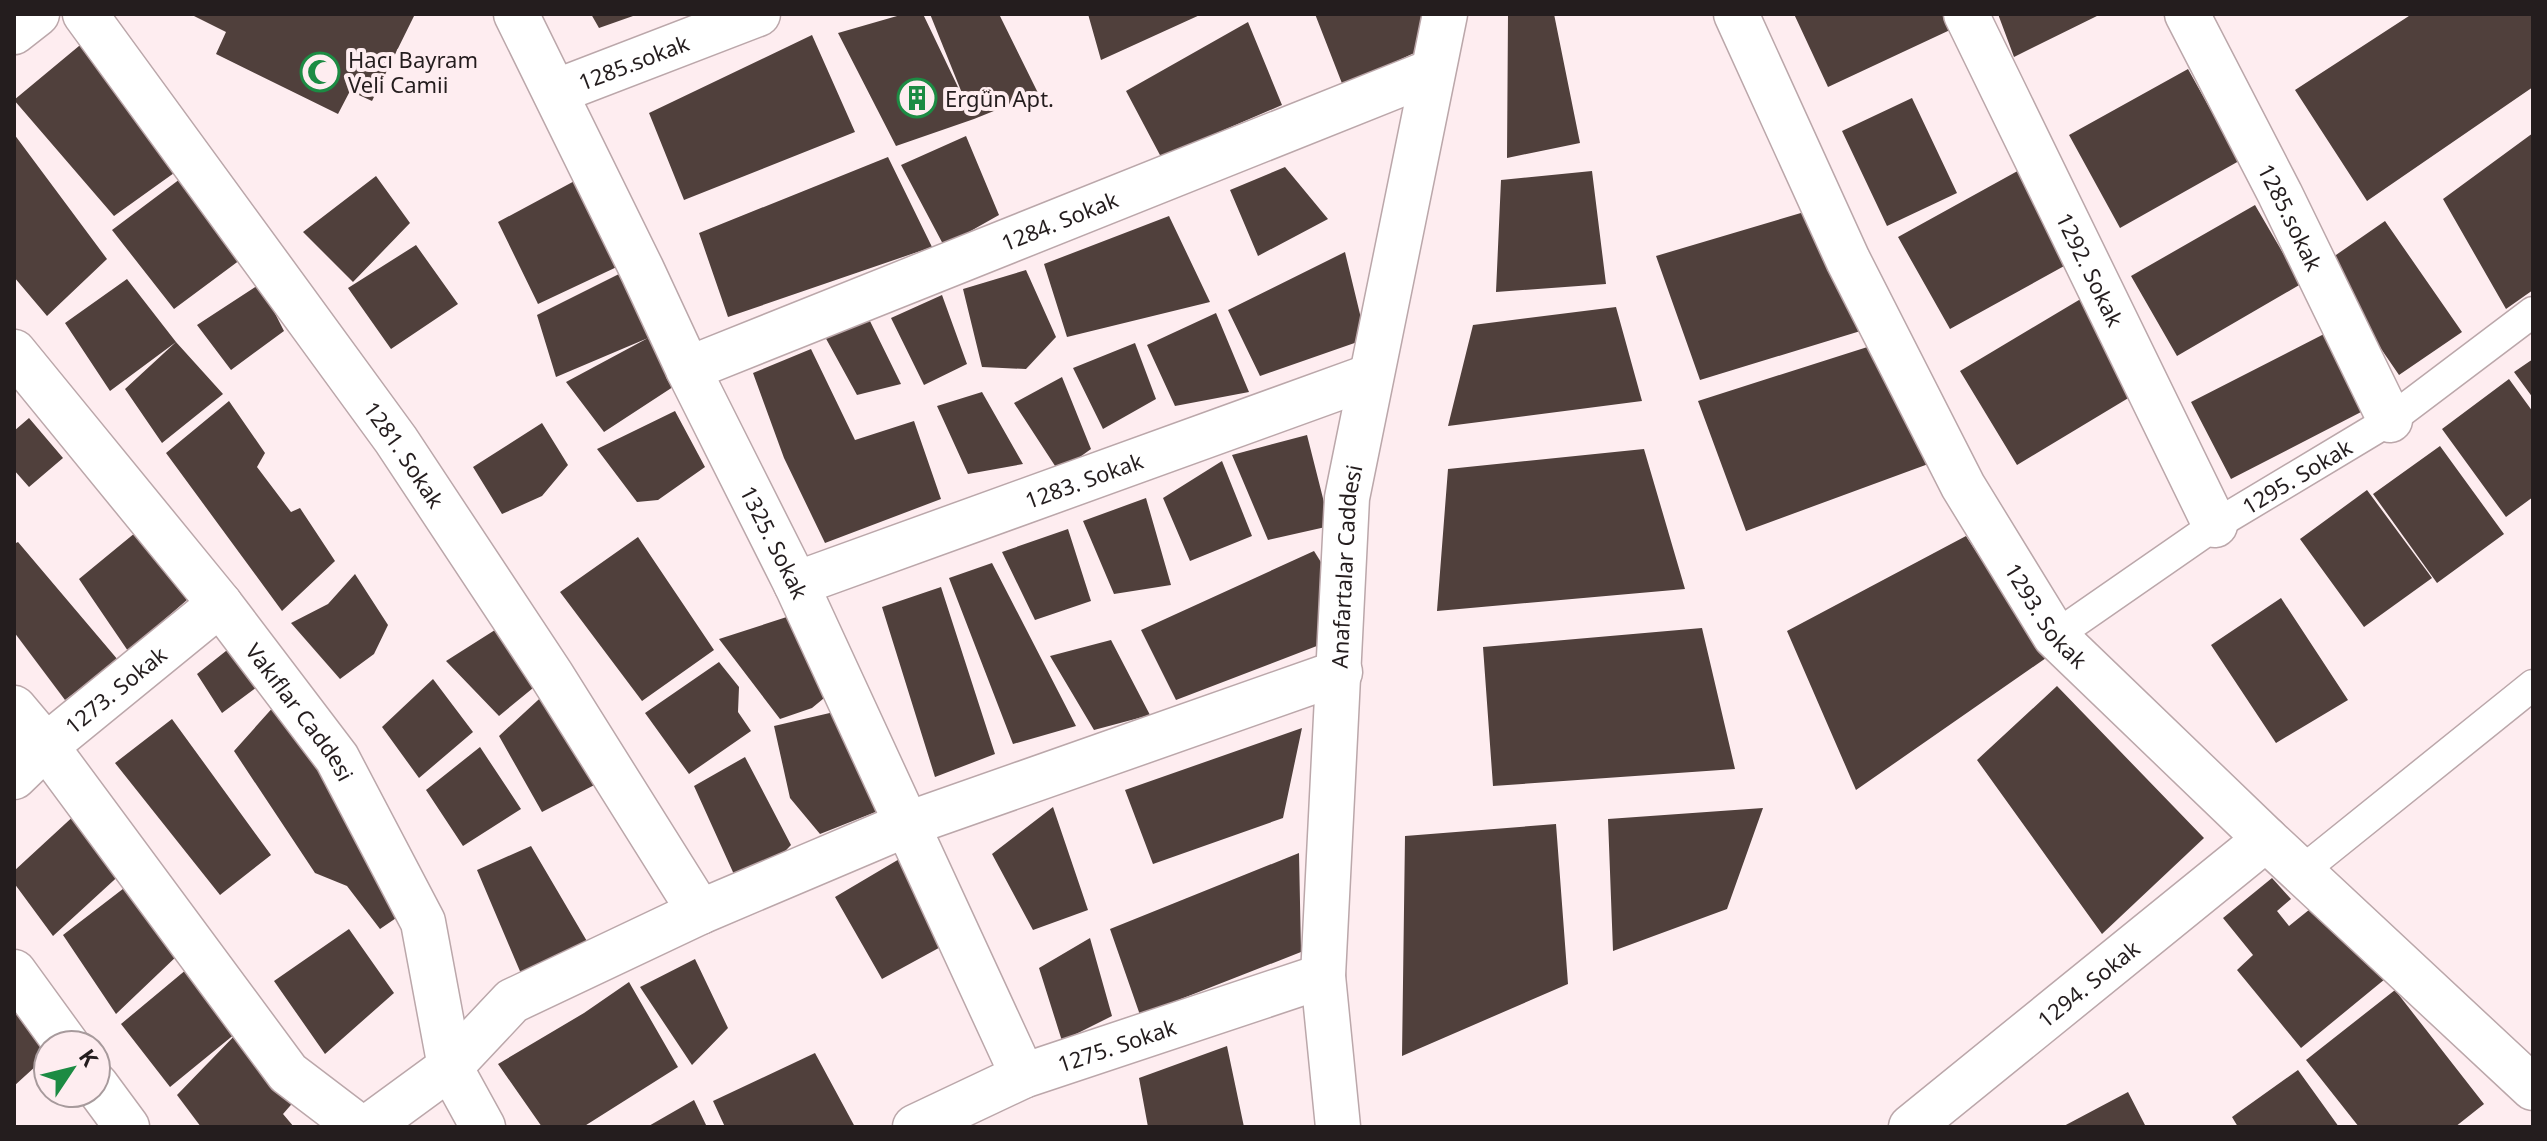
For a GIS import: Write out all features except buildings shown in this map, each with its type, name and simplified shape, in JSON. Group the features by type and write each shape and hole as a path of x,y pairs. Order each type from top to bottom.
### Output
{"street":[{"path":"14,32 37,14"},
{"name":"1281. Sokak","path":"85,14 396,440 552,676 700,912"},
{"name":"1325. Sokak","path":"516,14 796,584 1023,1076"},
{"name":"1285.sokak","path":"555,92 758,14"},
{"name":"Anafartalar Caddesi","path":"1338,1127 1323,976 1347,498 1445,14"},
{"name":"1293. Sokak","path":"1736,14 1848,260 1956,472 2055,636 2266,839 2533,1088"},
{"name":"1292. Sokak","path":"1966,14 2215,525"},
{"name":"1285.sokak","path":"2187,14 2280,194 2390,420"},
{"name":"1284. Sokak","path":"688,369 1431,72"},
{"name":"Vakıflar Caddesi","path":"14,352 220,604 337,758 423,922 450,1067 483,1127"},
{"name":"1283. Sokak","path":"796,584 1371,376"},
{"name":"1273. Sokak","path":"14,777 46,746 220,604"},
{"path":"368,1127 450,1067 512,1001 700,912 905,825 1340,672"},
{"path":"14,708 46,746 288,1073 359,1127"},
{"name":"1294. Sokak","path":"1911,1127 2266,839"},
{"path":"14,972 55,1029"},
{"name":"1275. Sokak","path":"915,1127 1023,1076 1323,976"},
{"path":"112,1107 127,1127"}],"lane":[{"name":"1295. Sokak","path":"2055,636 2215,525 2390,420 2533,312"},
{"path":"2302,871 2533,685"}],"place":[{"name":"Hacı Bayram Veli Camii","path":"320,72"},
{"name":"Ergün Apt.","path":"917,98"}]}
